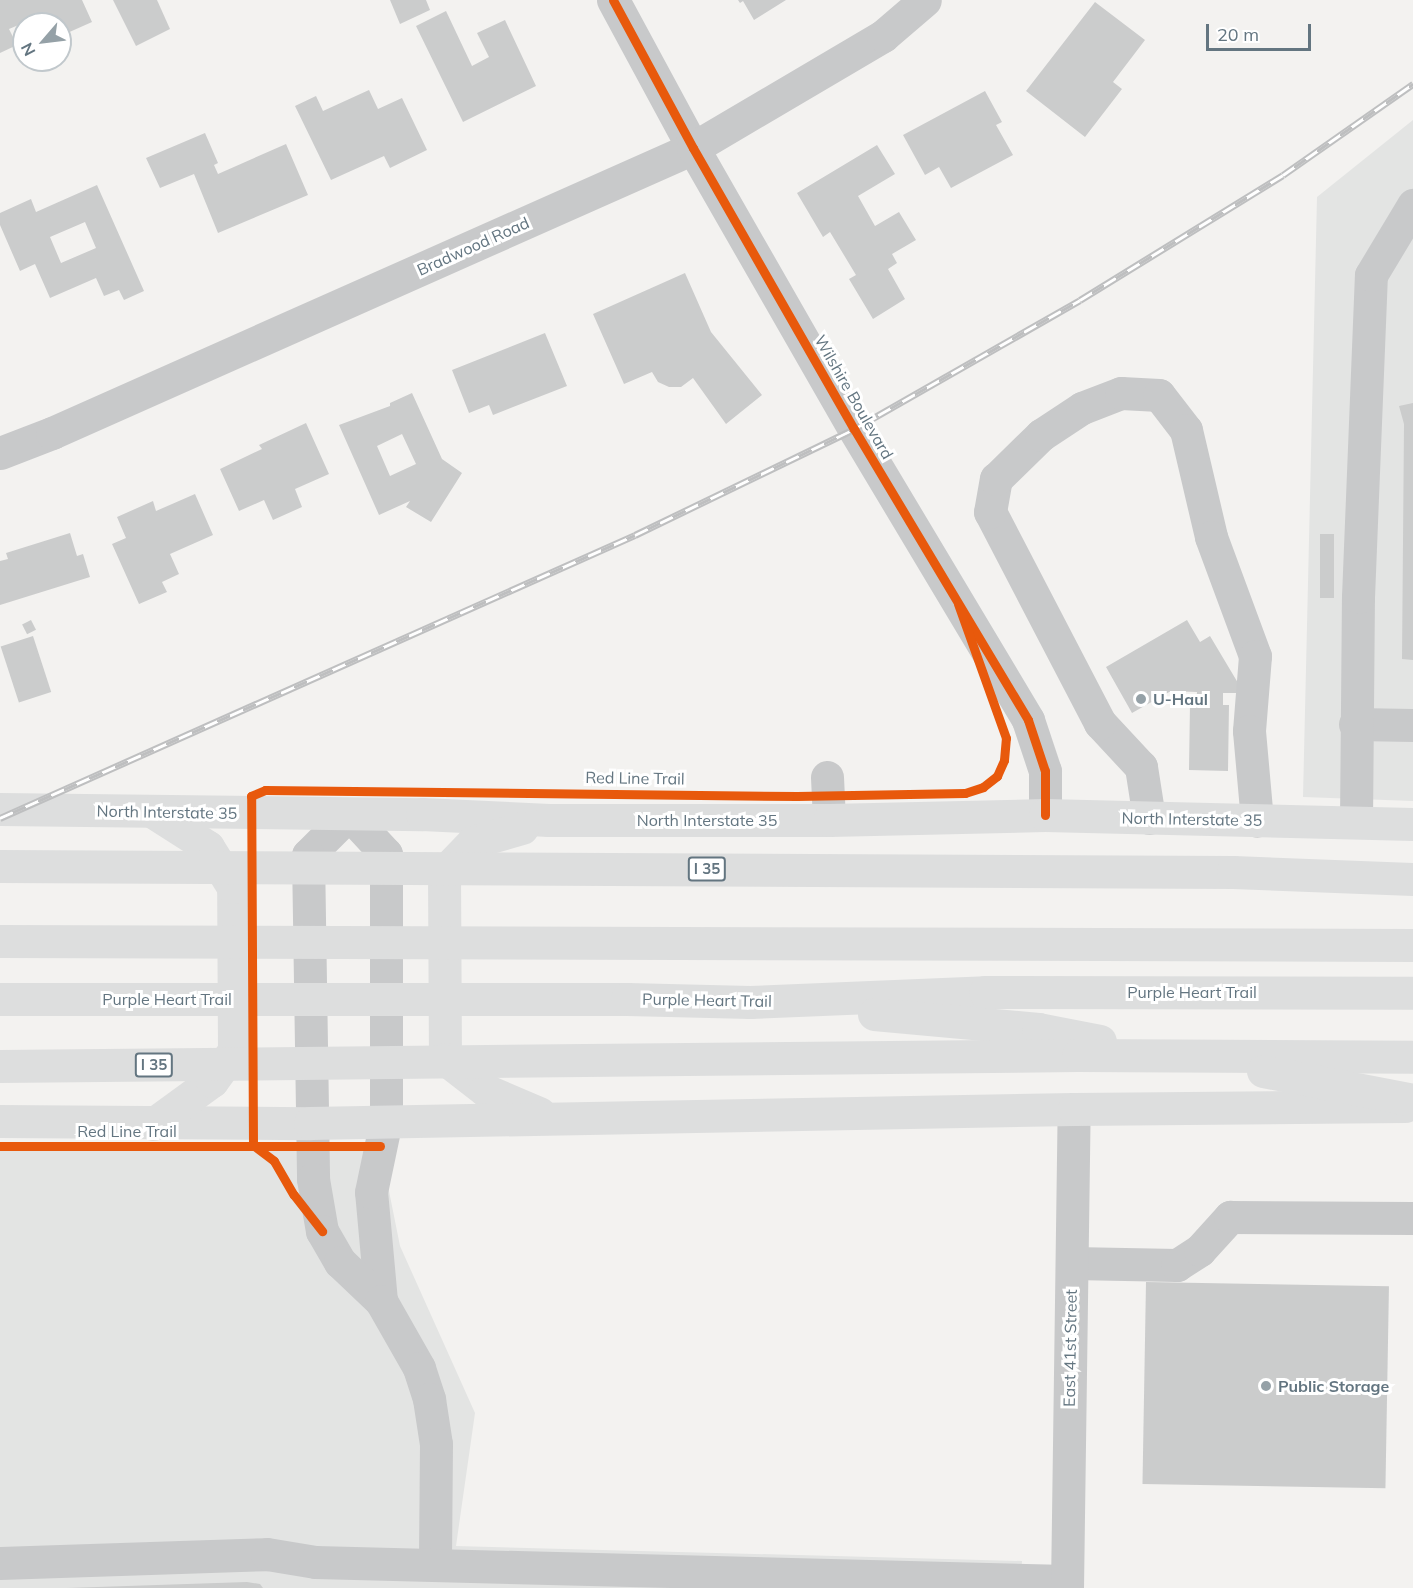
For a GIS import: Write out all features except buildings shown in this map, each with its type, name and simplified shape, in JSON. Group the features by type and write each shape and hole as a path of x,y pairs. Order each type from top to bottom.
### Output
{"main road":[{"name":"North Interstate 35","path":"0,809 422,814 549,820 829,820 1045,815 1413,824"},
{"path":"153,812 208,847 232,887 234,1051 212,1081 153,1124"},
{"path":"549,820 473,842 444,872 445,1059 485,1090 550,1118"},
{"name":"I 35","path":"0,866 1222,872 1413,879"},
{"path":"0,941 1413,945"},
{"name":"Purple Heart Trail","path":"0,999 627,999 750,1002 984,992 1413,993"},
{"path":"750,1002 1038,1029 1413,1100"},
{"name":"I 35","path":"0,1066 1078,1055 1413,1057"},
{"path":"0,1121 153,1124 1074,1109 1413,1106"}],"street":[{"name":"Wilshire Boulevard","path":"613,0 693,148 899,506 1028,720 1045,771 1045,815"},
{"name":"Bradwood Road","path":"0,453 52,433 693,148 883,36 925,0"},
{"path":"1356,822 1355,724 1358,597 1371,275 1413,205"},
{"path":"1149,818 1141,767 1100,723 990,512 996,479 1041,435 1082,408 1121,393 1159,395 1186,430 1211,537 1255,656 1249,731 1257,821"},
{"path":"1355,724 1413,725"},
{"path":"827,777 829,820"},
{"path":"381,1301 371,1192 386,1120 386,854 349,814 308,855 310,1122 313,1179 322,1231 340,1262 381,1301 419,1368 429,1400 435,1444 435,1565"},
{"name":"East 41st Street","path":"1067,1585 1074,1109"},
{"path":"1072,1263 1178,1265 1200,1250 1230,1217 1413,1218"},
{"path":"0,1563 267,1554 315,1575 435,1565 641,1580 1067,1585"}],"shaded area":[{"path":"1413,120 1413,801 1303,797 1317,197"},
{"path":"0,1143 380,1146 400,1246 475,1413 456,1546 1022,1561 1021,1588 0,1588"}],"railway":[{"path":"0,818 635,535 854,429 1080,300 1283,175 1413,84"}],"cycle path":[{"path":"613,0 693,148 854,429 1028,720 1045,771 1045,815"},
{"name":"Red Line Trail","path":"253,1145 251,796 265,790 797,796 965,793 983,787 997,776 1004,760 1006,738 958,604"},
{"path":"253,1145 274,1161 294,1195 322,1231"},
{"name":"Red Line Trail","path":"0,1146 380,1146"}],"place":[{"name":"U-Haul","path":"1141,699"},
{"name":"Public Storage","path":"1266,1386"}]}
